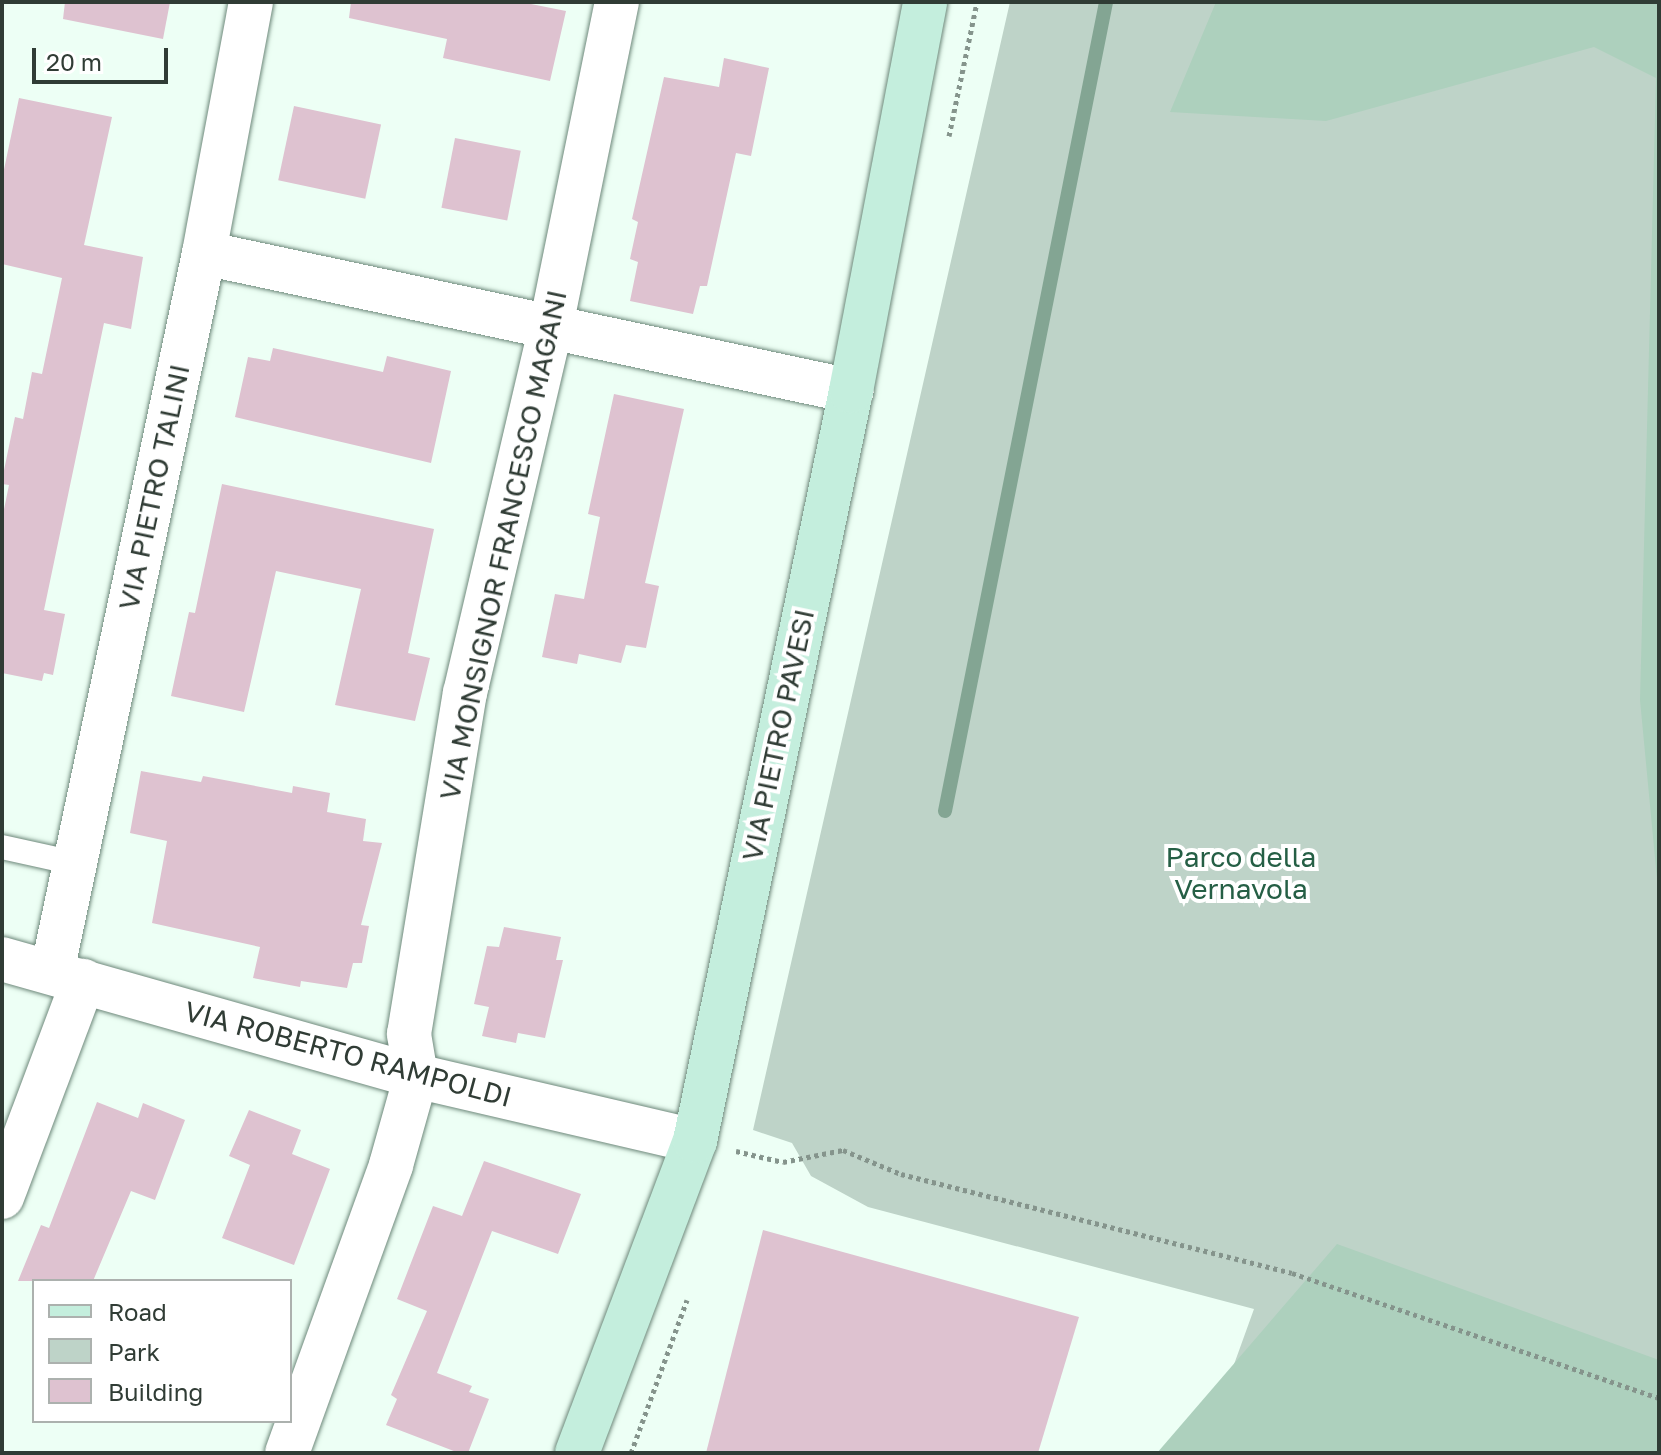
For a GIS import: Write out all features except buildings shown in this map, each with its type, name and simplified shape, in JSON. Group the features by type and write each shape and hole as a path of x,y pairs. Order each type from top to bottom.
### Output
{"street":[{"name":"VIA PIETRO TALINI","path":"2,1197 67,976 75,863 204,253 251,2"},
{"name":"VIA MONSIGNOR FRANCESCO MAGANI","path":"287,1453 391,1165 416,1076 409,1034 465,693 551,326 617,2"},
{"name":"VIA PIETRO PAVESI","path":"577,1453 695,1141 851,391 925,2"},
{"path":"204,253 851,391"},
{"name":"VIA ROBERTO RAMPOLDI","path":"2,959 416,1076 695,1141"}],"lane":[{"path":"2,847 75,863"}],"path":[{"path":"695,1141 783,1162 843,1150 901,1174 1292,1273 1659,1398"}],"green space":[{"name":"Parco della Vernavola","path":"1010,2 1659,2 1659,1453 1202,1453 1254,1309 868,1207 811,1176 792,1143 753,1130"},
{"path":"1216,2 1659,2 1659,900 1640,700 1656,78 1594,47 1326,121 1170,112"},
{"path":"1337,1244 1659,1360 1659,1453 1157,1453"}],"waterway":[{"path":"945,811 1106,2"}]}
